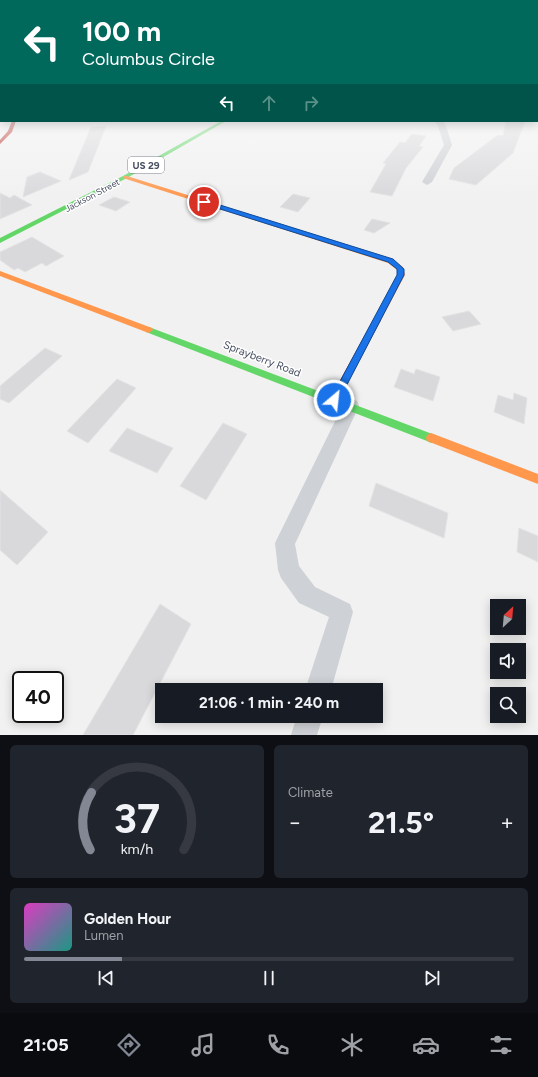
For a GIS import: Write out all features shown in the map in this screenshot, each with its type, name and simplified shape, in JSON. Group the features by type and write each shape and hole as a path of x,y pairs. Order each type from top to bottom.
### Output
{"street":[{"path":"0,143 10,130"},
{"name":"Jackson Street","path":"0,241 125,177 208,130"},
{"path":"427,182 448,145 444,130"},
{"path":"125,177 390,260 400,269 401,275 343,403 285,543 289,570 307,594 342,612 320,683"},
{"name":"Sprayberry Road","path":"0,273 343,403 538,479"},
{"path":"304,735 308,723"}],"building":[{"path":"90,130 104,130 88,172 69,180"},
{"path":"504,130 522,130 513,153 476,185 449,179 454,168 498,135 503,136"},
{"path":"412,134 426,136 419,146 423,147 406,168 392,196 370,192 386,164 383,163 400,142 405,143"},
{"path":"40,172 61,181 23,197 27,177"},
{"path":"0,193 10,198 14,195 32,205 0,219"},
{"path":"293,194 310,198 298,212 280,207"},
{"path":"114,197 130,202 116,211 99,205"},
{"path":"372,219 390,223 374,233 364,230"},
{"path":"32,237 64,256 46,266 42,263 25,272 18,268 14,270 0,260 0,252"},
{"path":"469,311 481,324 453,331 442,317"},
{"path":"45,348 62,356 9,403 0,399 0,386"},
{"path":"401,369 414,374 416,369 440,377 433,401 394,387"},
{"path":"117,379 136,388 88,443 67,431"},
{"path":"514,393 527,398 524,424 494,412 498,395 513,400"},
{"path":"223,423 247,434 206,500 180,486"},
{"path":"127,428 173,448 157,473 109,451"},
{"path":"376,483 448,513 444,538 369,506"},
{"path":"0,490 48,532 17,565 0,550"},
{"path":"519,528 538,536 538,562 517,552"},
{"path":"160,604 191,624 160,683 155,683 155,693 133,735 83,735"}],"traffic: fast":[{"path":"0,241 125,177 208,130"},
{"path":"149,330 431,438"}],"traffic: slow":[{"path":"125,177 390,261 400,269 401,275 377,320"},
{"path":"0,273 149,330"},
{"path":"431,438 538,479"}],"traffic: jam":[{"path":"0,143 10,130"},
{"path":"334,400 377,320"}],"route":[{"path":"204,202 390,260 400,269 401,275 334,400"}]}
